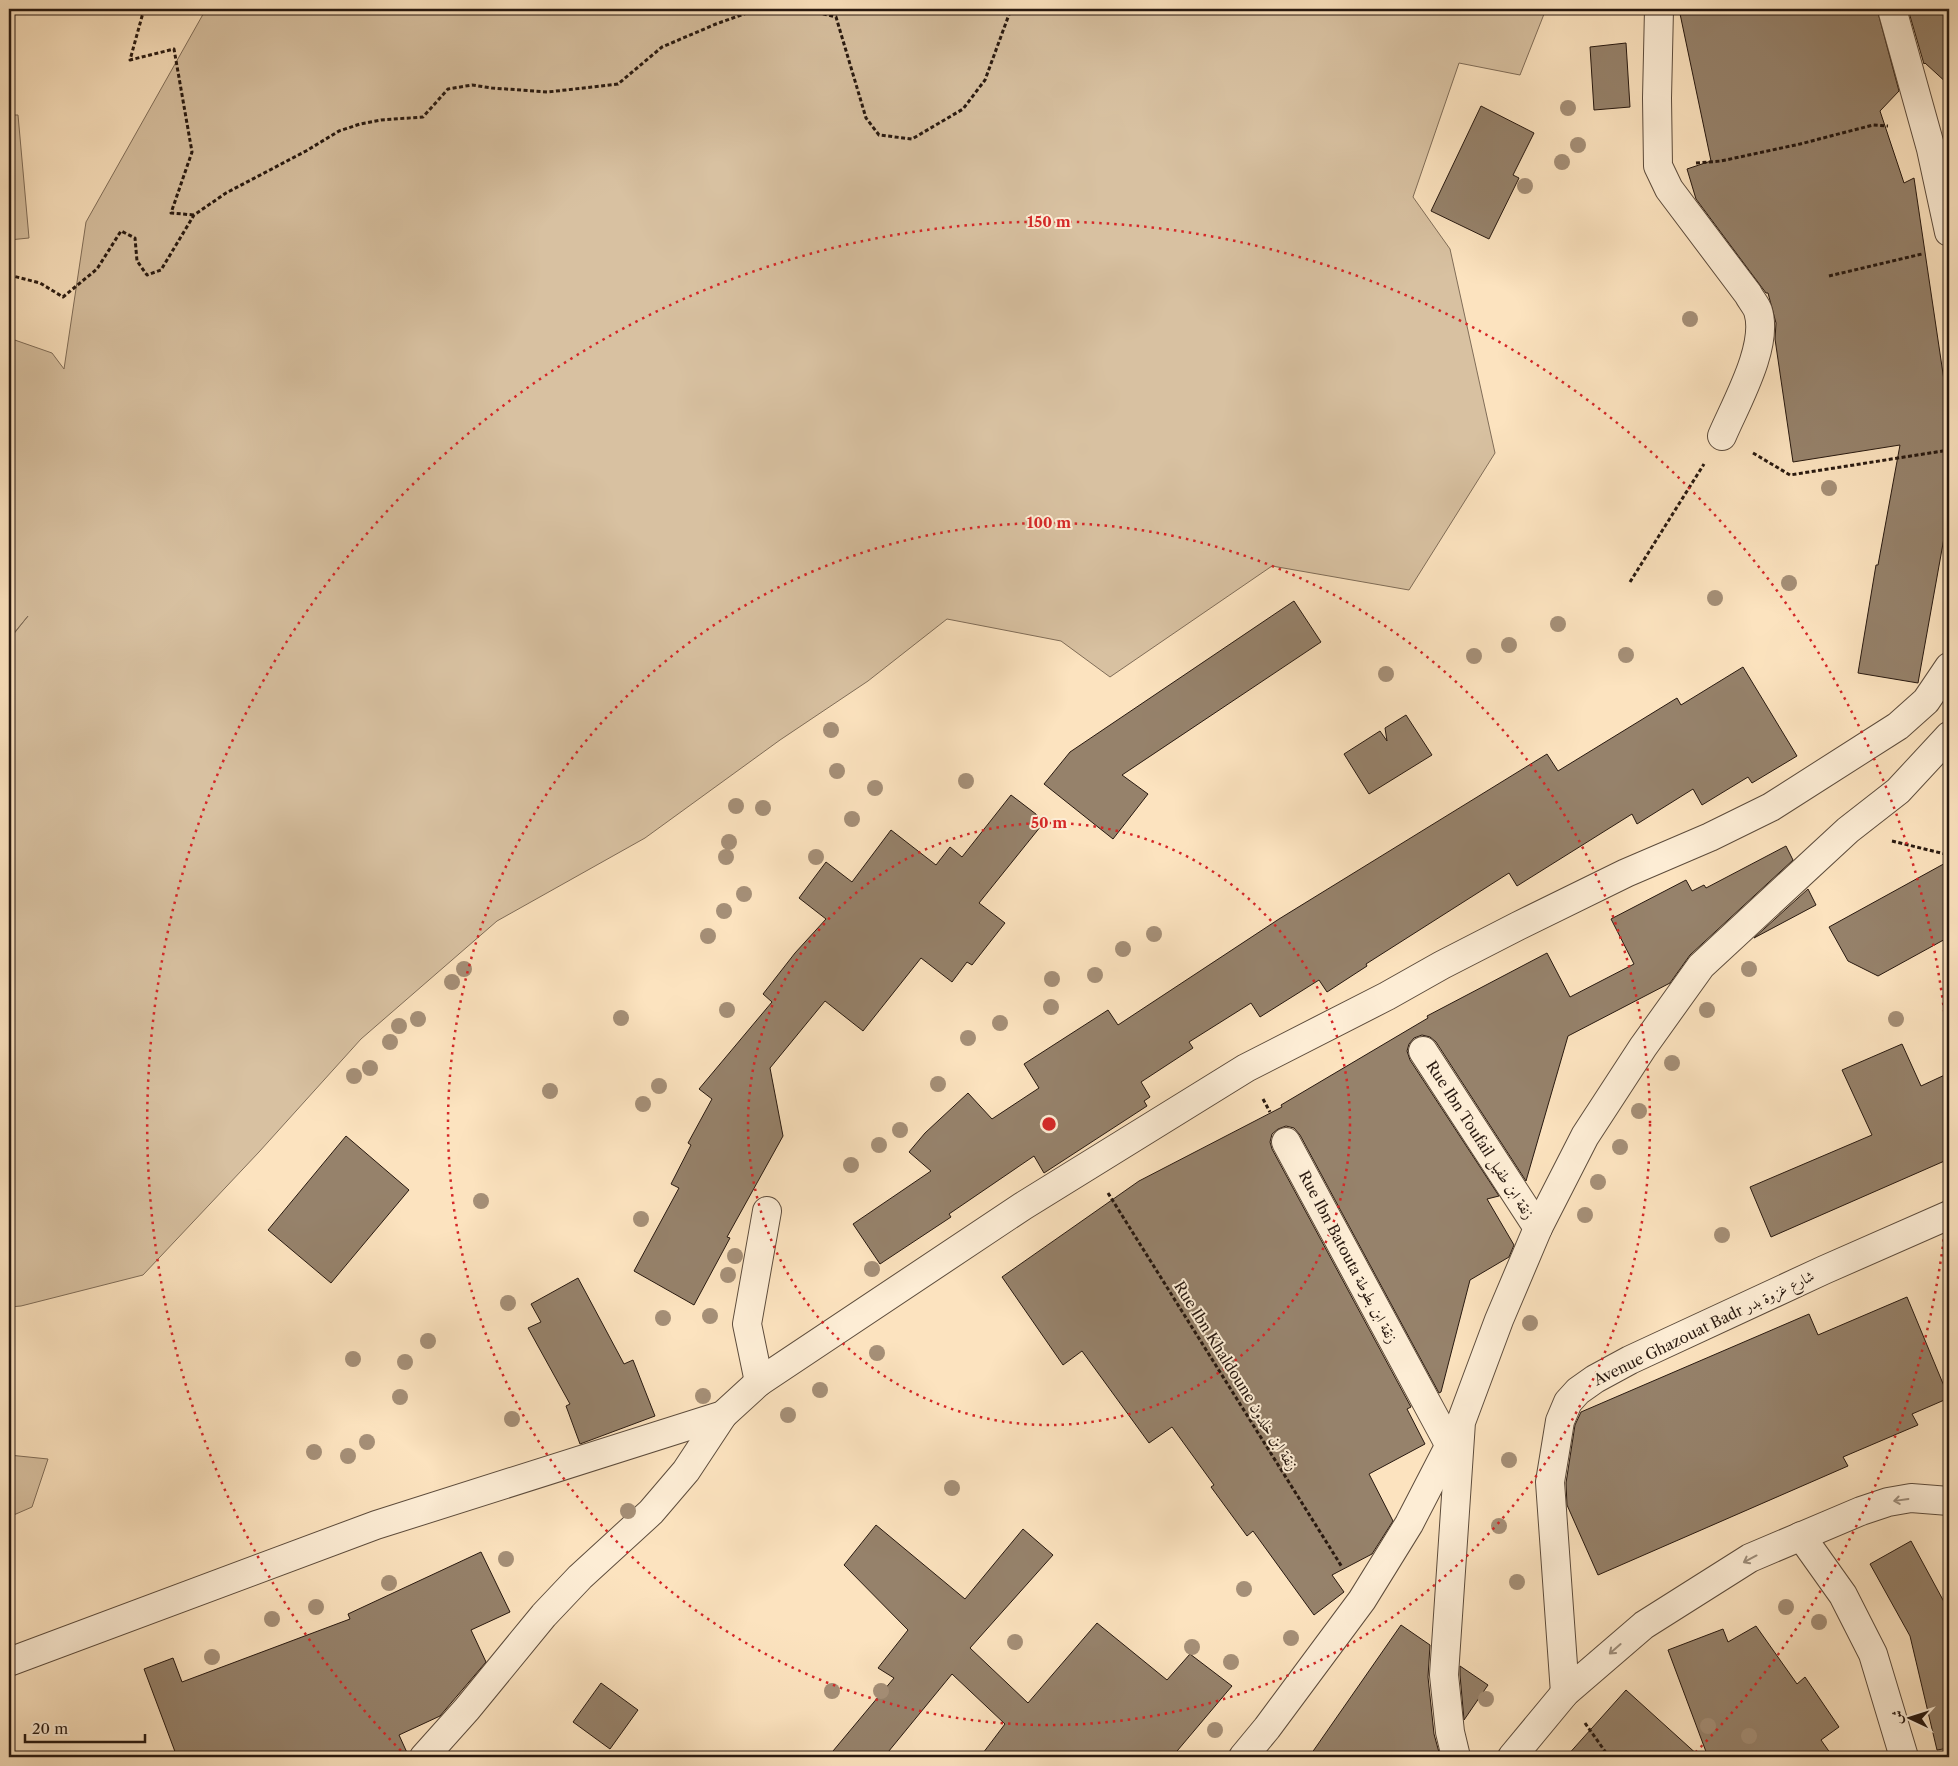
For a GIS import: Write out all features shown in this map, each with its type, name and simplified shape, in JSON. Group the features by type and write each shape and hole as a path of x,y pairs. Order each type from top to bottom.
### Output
{"street":[{"path":"1658,9 1658,166 1669,189 1748,294 1758,311 1760,330 1756,358 1722,436"},
{"path":"1892,9 1924,123 1940,142 1949,232"},
{"path":"424,1757 562,1596 651,1512 686,1471 723,1415 759,1382 1024,1206 1246,1068 1518,926 1626,873 1710,838 1771,807 1898,726 1926,701 1949,668"},
{"path":"1242,1757 1267,1728 1362,1600 1408,1524 1456,1434 1499,1320 1538,1228 1585,1136 1643,1048 1701,966 1848,830 1898,791 1949,736"},
{"name":"Rue Ibn Toufail زنقة ابن طفيل","path":"1423,1051 1538,1228"},
{"name":"Rue Ibn Batouta زنقة ابن بطوطة","path":"1286,1142 1456,1434"},
{"path":"759,1382 747,1324 767,1211"},
{"name":"Avenue Ghazouat Badr شارع غزوة بدر","path":"1564,1693 1550,1482 1560,1420 1568,1402 1578,1390 1595,1378 1638,1356 1949,1214"},
{"path":"9,1662 376,1525 723,1415"},
{"path":"1456,1434 1444,1676 1450,1732 1456,1757"},
{"path":"1512,1757 1564,1693 1644,1625 1750,1558 1861,1511 1888,1502 1910,1498 1949,1501"},
{"path":"1801,1536 1843,1595 1873,1654 1904,1757"}],"path":[{"path":"144,9 130,60 174,49 192,152 171,213 194,215"},
{"path":"9,275 40,282 63,297 97,270 121,230 135,238 137,261 147,275 161,270 194,215 226,193 306,151 339,131 380,120 423,117 448,89 472,85 548,92 618,84 662,47 716,24 758,9 774,9"},
{"path":"804,9 836,17 866,118 879,135 912,139 963,109 985,80 1011,9"},
{"path":"1658,166 1720,161 1800,144 1873,125 1903,127 1924,123"},
{"path":"1829,276 1931,252"},
{"path":"1630,582 1722,436 1790,475 1949,450"},
{"path":"1848,830 1949,856"},
{"path":"1246,1068 1286,1142"},
{"name":"Rue Ibn Khaldoune زنقة ابن خلدون","path":"1091,1165 1362,1600"}],"shaded area":[{"path":"206,9 1546,9 1520,75 1459,63 1413,197 1450,249 1495,453 1409,590 1272,566 1110,677 1061,641 947,619 868,681 780,740 645,838 497,921 361,1039 259,1152 143,1275 21,1306 9,1307 9,640 28,616 9,639 9,338 52,353 64,369 86,222"},
{"path":"9,115 18,115 29,238 9,240"},
{"path":"9,1455 48,1459 32,1507 9,1517"}],"building":[{"path":"1679,9 1877,9 1899,91 1880,111 1904,183 1914,178 1949,414 1949,510 1918,683 1858,673 1876,565 1878,565 1900,445 1793,462 1775,339 1776,323 1768,293 1766,293 1696,199 1687,169 1711,161"},
{"path":"1908,9 1949,9 1949,85 1924,64"},
{"path":"1626,43 1630,107 1594,110 1590,47"},
{"path":"1481,106 1534,133 1513,175 1519,178 1489,239 1431,211"},
{"path":"1294,601 1321,642 1122,775 1148,794 1113,839 1044,784 1070,752"},
{"path":"1743,667 1797,756 1752,783 1748,777 1702,805 1693,789 1637,824 1632,814 1517,886 1509,873 1366,964 1367,966 1327,992 1319,980 1260,1017 1251,1003 1189,1042 1193,1048 1141,1082 1150,1097 1144,1101 1147,1106 1044,1173 1034,1156 949,1214 951,1217 880,1264 853,1224 931,1171 909,1152 925,1133 968,1093 992,1119 1039,1088 1024,1064 1108,1010 1118,1025 1279,919 1547,754 1558,771 1677,698 1681,705"},
{"path":"1406,715 1432,755 1369,794 1344,754 1380,731 1387,741 1385,728"},
{"path":"1011,795 1045,821 979,903 1005,923 972,965 967,962 952,982 921,958 863,1031 825,1001 770,1068 783,1136 727,1237 730,1238 694,1305 634,1271 679,1188 671,1184 691,1145 688,1143 712,1099 699,1089 772,1002 763,994 795,953 826,919 799,898 826,862 852,882 891,830 936,865 950,847 962,857"},
{"path":"1786,846 1793,860 1690,955 1670,983 1568,1036 1526,1181 1436,1042 1430,1037 1422,1035 1414,1038 1409,1044 1407,1051 1410,1060 1499,1196 1487,1199 1514,1245 1509,1257 1470,1280 1441,1392 1439,1393 1300,1135 1294,1128 1286,1126 1272,1134 1270,1142 1272,1149 1411,1407 1407,1409 1425,1444 1369,1474 1393,1521 1372,1554 1332,1575 1344,1592 1314,1615 1253,1531 1247,1536 1211,1487 1214,1485 1172,1427 1149,1443 1082,1351 1063,1365 1002,1277 1139,1181 1282,1107 1281,1105 1428,1018 1427,1016 1547,953 1570,997 1634,964 1611,919 1686,880 1692,891 1704,885 1706,888"},
{"path":"1949,861 1949,937 1878,976 1848,961 1829,927"},
{"path":"1808,889 1816,905 1754,938"},
{"path":"1902,1044 1921,1086 1949,1073 1949,1159 1771,1237 1750,1187 1872,1135 1842,1070"},
{"path":"346,1136 409,1190 331,1283 268,1230"},
{"path":"578,1278 624,1364 633,1360 655,1416 580,1444 566,1406 570,1404 528,1328 541,1322 531,1304"},
{"path":"1907,1297 1949,1398 1912,1414 1918,1425 1843,1457 1848,1466 1598,1575 1567,1505 1566,1483 1575,1425 1581,1412 1809,1314 1818,1335"},
{"path":"876,1525 965,1599 1023,1529 1053,1555 970,1648 1028,1703 1097,1623 1167,1680 1190,1654 1232,1686 1172,1757 980,1757 1005,1724 952,1674 884,1757 828,1757 894,1678 878,1668 908,1630 844,1565"},
{"path":"1911,1541 1949,1611 1949,1748 1937,1750 1910,1636 1870,1564"},
{"path":"481,1552 510,1612 471,1630 486,1662 440,1716 399,1735 409,1757 177,1757 144,1669 173,1658 182,1682 350,1619 348,1614"},
{"path":"1401,1625 1430,1645 1428,1677 1434,1734 1440,1756 1309,1757"},
{"path":"1756,1626 1797,1684 1805,1677 1839,1727 1821,1740 1833,1757 1708,1757 1668,1650 1723,1629 1728,1642"},
{"path":"1460,1666 1488,1685 1464,1720 1460,1675"},
{"path":"601,1683 638,1710 610,1749 573,1722"},
{"path":"1626,1690 1700,1757 1566,1757"}]}
